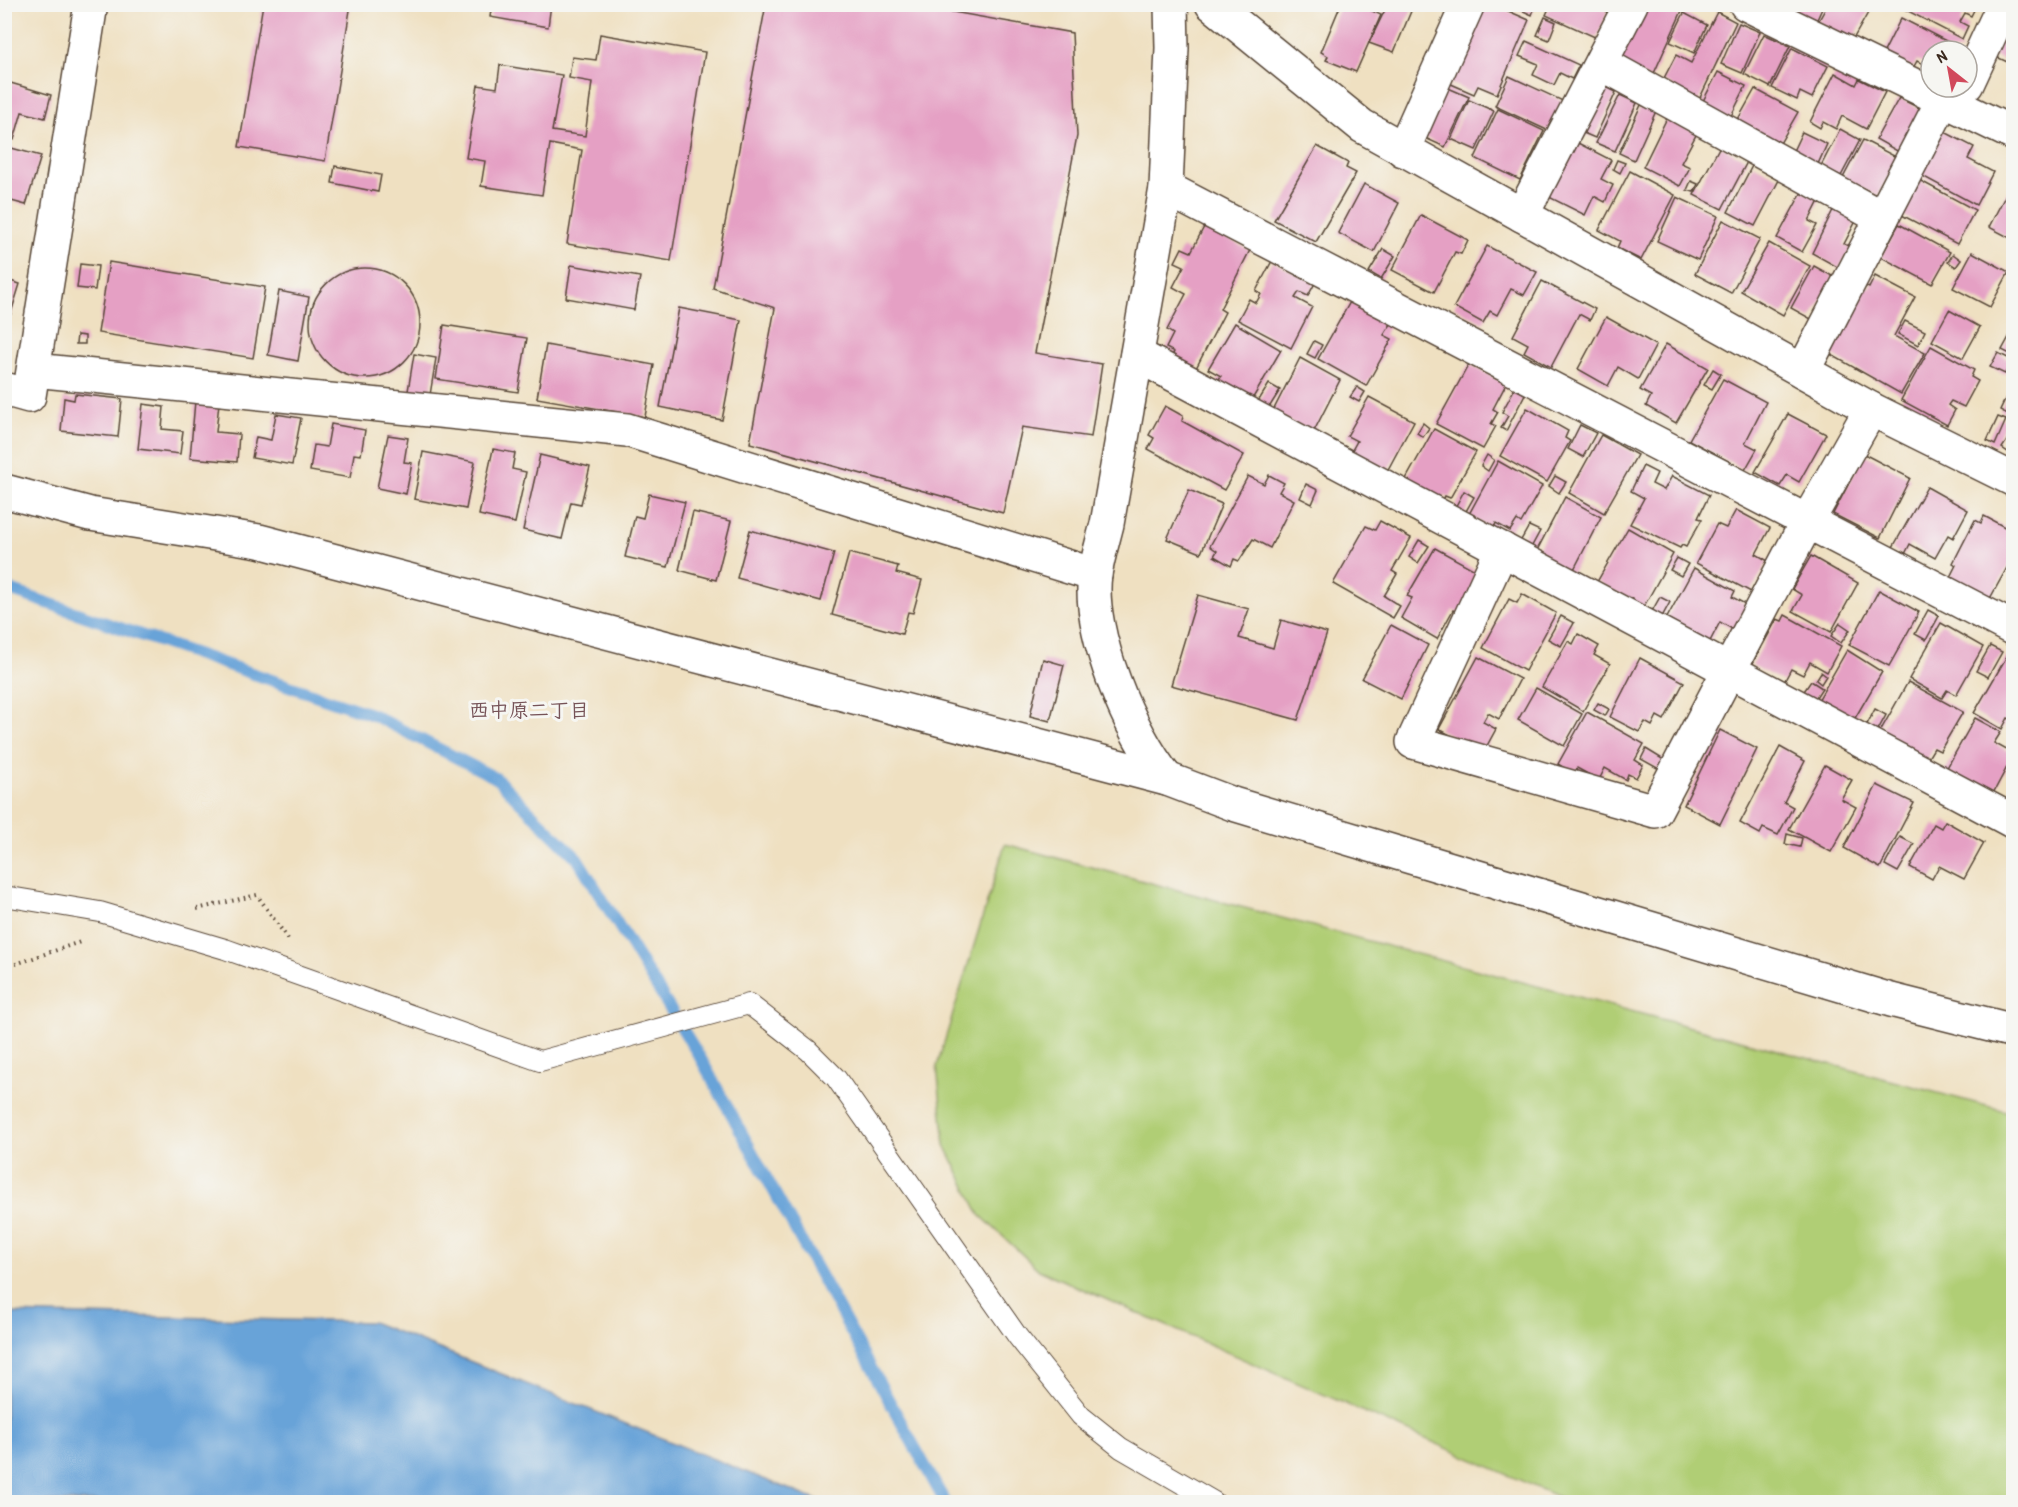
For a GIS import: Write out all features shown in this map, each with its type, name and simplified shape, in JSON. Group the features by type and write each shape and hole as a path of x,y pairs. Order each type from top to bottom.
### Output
{"street":[{"path":"4,389 29,396 91,4"},
{"path":"1167,778 1150,758 1128,713 1097,633 1095,575 1107,524 1166,188 1172,48 1171,4"},
{"path":"1212,4 1362,126 1871,409 2013,480"},
{"path":"1403,150 1468,4"},
{"path":"1522,215 1631,4"},
{"path":"1746,4 1919,78"},
{"path":"1979,53 2004,4"},
{"path":"1601,63 1882,218"},
{"path":"1803,371 1882,218 1956,99"},
{"path":"1964,99 2013,134"},
{"path":"1166,188 2013,629"},
{"path":"1137,355 2013,822"},
{"path":"34,370 627,429 1095,575"},
{"path":"1502,549 1413,742 1655,810 1807,522 1871,409"},
{"path":"4,491 90,514 260,541 1167,778 1197,792 1256,811 1891,1000 2013,1031"}],"lane":[{"path":"4,896 100,912 225,949 540,1061 749,1004 808,1050 836,1078 1018,1336 1081,1416 1120,1448 1214,1503"}],"green space":[{"path":"1005,844 2013,1113 2013,1502 1570,1502 1039,1270 980,1215 945,1145 937,1066"}],"water":[{"path":"5,1313 372,1322 821,1502 5,1502"}],"building":[{"path":"263,4 351,4 325,161 239,147"},
{"path":"492,4 551,4 548,27 490,17"},
{"path":"766,4 908,4 1072,33 1077,136 1035,353 1102,364 1091,437 1022,427 1003,513 750,443 775,308 713,288"},
{"path":"1341,4 1357,4 1381,15 1356,72 1326,60 1328,56 1321,52"},
{"path":"1371,4 1414,4 1394,52 1369,43 1385,10"},
{"path":"1477,4 1492,4 1529,20 1497,94 1478,86 1474,94 1442,80"},
{"path":"1508,4 1536,4 1532,15"},
{"path":"1551,4 1594,4 1608,11 1597,38 1546,15"},
{"path":"1638,4 1685,4 1651,80 1613,62"},
{"path":"1797,4 1824,4 1815,24 1793,14"},
{"path":"1828,4 1873,4 1852,41 1818,22"},
{"path":"1906,4 1977,4 1971,16 1965,13 1960,22 1968,26 1962,39 1904,9"},
{"path":"2014,11 2014,65 1992,55"},
{"path":"1717,12 1736,22 1697,104 1663,80 1676,55 1691,63"},
{"path":"1684,13 1707,25 1694,53 1670,42"},
{"path":"1545,17 1556,22 1549,40 1537,35"},
{"path":"1901,18 1942,39 1919,39 1919,62 1917,61 1913,68 1883,54"},
{"path":"1739,23 1760,32 1742,73 1721,64"},
{"path":"600,34 705,52 671,261 567,244 582,150 550,144 542,195 481,186 485,161 466,158 478,85 497,88 500,65 562,75 552,131 585,136 592,82 569,78 572,57 596,60"},
{"path":"1764,34 1790,46 1770,87 1744,74"},
{"path":"1526,41 1579,65 1572,79 1560,73 1554,85 1533,75 1538,64 1519,56"},
{"path":"1792,48 1828,66 1812,98 1800,92 1797,100 1772,88"},
{"path":"1718,72 1746,86 1729,120 1701,105"},
{"path":"1835,73 1856,85 1859,79 1885,92 1866,129 1842,116 1836,129 1823,122 1820,128 1810,122"},
{"path":"1509,76 1563,101 1549,131 1495,106"},
{"path":"4,81 51,95 45,118 22,112 14,140 4,138"},
{"path":"1596,82 1616,92 1595,138 1574,129"},
{"path":"1439,84 1469,97 1445,147 1416,134"},
{"path":"1755,89 1798,112 1779,145 1736,123"},
{"path":"1620,95 1637,103 1615,151 1596,143"},
{"path":"1899,98 1921,109 1899,152 1876,139"},
{"path":"1469,100 1494,111 1476,150 1451,139"},
{"path":"1641,105 1656,111 1634,160 1619,153"},
{"path":"1498,109 1544,131 1520,180 1475,158"},
{"path":"1667,118 1697,133 1681,163 1690,167 1680,186 1643,167"},
{"path":"1840,129 1860,140 1841,176 1821,166"},
{"path":"1939,129 1974,147 1968,159 1993,172 1976,205 1915,172"},
{"path":"1802,132 1827,144 1818,164 1792,153"},
{"path":"1572,140 1611,160 1601,179 1613,185 1605,202 1594,196 1585,215 1545,195"},
{"path":"1863,140 1898,158 1878,196 1843,178"},
{"path":"4,146 41,156 26,205 4,199"},
{"path":"1317,146 1348,163 1346,168 1356,173 1316,242 1274,220"},
{"path":"1720,146 1748,160 1722,209 1694,195"},
{"path":"1617,160 1625,163 1620,173 1613,169"},
{"path":"1753,164 1780,178 1755,226 1728,212"},
{"path":"335,166 381,175 378,192 332,183"},
{"path":"1630,171 1675,195 1641,260 1617,248 1620,241 1599,230"},
{"path":"2014,179 2014,240 1989,227"},
{"path":"1919,180 1975,210 1957,244 1894,211"},
{"path":"1691,181 1698,184 1694,192 1687,190"},
{"path":"1364,184 1399,203 1374,252 1338,233"},
{"path":"1803,190 1820,199 1809,221 1817,225 1802,252 1777,238"},
{"path":"1677,197 1718,216 1698,260 1657,241"},
{"path":"1835,206 1857,219 1844,244 1852,248 1839,268 1812,253"},
{"path":"1421,215 1468,240 1461,254 1455,252 1434,292 1392,270"},
{"path":"1723,220 1760,239 1731,293 1695,274"},
{"path":"1899,224 1950,252 1932,284 1881,257"},
{"path":"1204,227 1250,250 1220,309 1225,312 1193,374 1169,362 1174,352 1166,348 1173,334 1167,330 1186,294 1173,287 1184,266 1175,262 1182,248 1191,252"},
{"path":"1769,243 1810,266 1783,315 1741,291"},
{"path":"1487,246 1537,272 1524,295 1511,289 1497,315 1490,311 1483,323 1454,307"},
{"path":"1383,249 1395,256 1381,279 1369,272"},
{"path":"1972,252 2009,272 1990,307 1953,288"},
{"path":"1953,254 1961,260 1956,267 1948,262"},
{"path":"1272,261 1315,283 1308,296 1299,292 1295,298 1312,307 1291,348 1238,320 1249,299 1256,303 1261,294 1256,291"},
{"path":"109,262 265,287 253,358 98,333"},
{"path":"80,264 98,266 95,290 77,288"},
{"path":"571,265 640,277 634,310 566,298"},
{"path":"1814,266 1834,277 1811,319 1791,308"},
{"path":"365,268 386,272 404,284 416,302 420,323 416,344 404,362 386,374 365,378 344,374 326,362 314,344 310,323 314,302 326,284 344,272"},
{"path":"1875,276 1915,297 1894,336 1925,353 1901,394 1821,349 1858,282 1869,288"},
{"path":"4,279 20,284 5,332 4,331"},
{"path":"1542,281 1595,309 1590,320 1579,314 1551,367 1524,352 1528,344 1513,336"},
{"path":"279,291 309,297 298,361 268,355"},
{"path":"1350,302 1391,324 1384,335 1392,339 1366,386 1318,359"},
{"path":"679,308 741,320 722,420 660,407"},
{"path":"1949,310 1980,327 1963,358 1932,341"},
{"path":"1606,317 1656,345 1638,379 1618,367 1608,386 1578,369"},
{"path":"1905,321 1925,331 1918,345 1898,334"},
{"path":"1235,323 1281,350 1250,403 1216,384 1221,376 1208,369"},
{"path":"444,325 527,338 518,392 436,379"},
{"path":"2014,328 2014,356 2002,350"},
{"path":"77,335 85,336 85,344 76,344"},
{"path":"1314,341 1322,345 1315,358 1307,354"},
{"path":"1666,344 1708,368 1676,423 1646,406 1651,396 1640,390"},
{"path":"546,345 654,365 645,417 537,398"},
{"path":"1931,346 1974,370 1971,377 1978,381 1964,407 1951,401 1948,405 1955,410 1947,425 1901,400"},
{"path":"1998,353 2012,360 2005,374 1990,367"},
{"path":"414,354 436,358 430,395 408,391"},
{"path":"1300,358 1340,380 1313,433 1272,413"},
{"path":"1469,364 1506,384 1493,409 1498,412 1491,424 1496,426 1483,449 1436,424"},
{"path":"1713,369 1721,374 1712,389 1704,385"},
{"path":"1723,379 1766,402 1745,443 1757,449 1745,470 1689,440"},
{"path":"1269,384 1280,390 1265,414 1254,408"},
{"path":"1357,387 1365,392 1359,402 1350,397"},
{"path":"1515,388 1525,394 1506,431 1501,428 1508,416 1502,412"},
{"path":"2010,389 2014,390 2014,410 2011,416 2000,410"},
{"path":"75,394 122,399 118,437 61,431 64,398 74,400"},
{"path":"1369,397 1414,421 1385,475 1351,452 1357,441 1347,436"},
{"path":"195,401 219,403 216,432 239,434 237,462 190,458"},
{"path":"143,404 164,407 162,429 183,431 180,454 138,449"},
{"path":"1165,406 1183,416 1182,421 1244,455 1224,490 1148,449 1154,438 1149,435"},
{"path":"1527,408 1568,431 1565,438 1570,441 1547,482 1500,456"},
{"path":"276,414 301,418 292,465 252,458 256,437 271,440"},
{"path":"1788,414 1826,434 1799,482 1787,475 1780,486 1755,472"},
{"path":"1998,417 2006,420 1995,445 1987,441"},
{"path":"1423,423 1429,428 1423,437 1417,433"},
{"path":"331,424 365,430 361,455 354,454 350,478 310,471 314,445 327,447"},
{"path":"1580,425 1596,433 1583,457 1568,449"},
{"path":"1434,429 1476,452 1450,498 1445,496 1438,508 1401,488"},
{"path":"2014,430 2014,456 2002,448"},
{"path":"388,435 408,438 404,462 412,463 406,494 377,488"},
{"path":"1601,435 1637,455 1604,513 1569,493"},
{"path":"493,449 515,453 512,469 526,472 515,523 479,515"},
{"path":"423,452 475,462 466,509 414,499"},
{"path":"1864,454 1910,478 1880,538 1833,514"},
{"path":"540,455 590,467 581,504 571,502 562,539 523,530"},
{"path":"1487,455 1494,460 1488,471 1481,466"},
{"path":"1498,461 1542,486 1521,523 1517,520 1510,531 1496,523 1493,530 1468,516"},
{"path":"1643,466 1657,473 1652,484 1664,490 1672,476 1709,495 1698,518 1702,519 1686,547 1682,545 1680,548 1630,524 1644,498 1631,491"},
{"path":"1269,475 1284,483 1279,492 1294,500 1270,548 1253,539 1239,561 1234,559 1231,566 1214,556 1217,551 1210,546 1248,476 1264,484"},
{"path":"1555,476 1566,482 1559,493 1549,486"},
{"path":"1306,484 1318,490 1312,504 1300,498"},
{"path":"1927,487 1968,510 1953,538 1948,535 1935,558 1910,544 1904,556 1892,549"},
{"path":"1189,490 1222,504 1201,553 1167,539"},
{"path":"1464,491 1474,497 1461,520 1451,515"},
{"path":"649,494 685,502 668,567 625,557 635,516 643,518"},
{"path":"1565,497 1601,517 1571,575 1534,556"},
{"path":"1736,510 1770,528 1756,554 1768,561 1751,592 1696,563 1717,524 1726,528"},
{"path":"693,512 731,521 716,580 679,570"},
{"path":"1984,516 2014,532 2014,555 1988,602 1948,581 1956,565 1953,563 1975,520 1981,523"},
{"path":"1380,521 1411,538 1392,571 1397,574 1384,596 1400,606 1393,618 1333,584 1366,526 1375,530"},
{"path":"1529,526 1540,531 1526,557 1515,551"},
{"path":"1628,528 1673,554 1643,608 1597,582"},
{"path":"750,530 834,553 821,601 737,578"},
{"path":"1419,540 1429,546 1418,563 1409,557"},
{"path":"1435,548 1477,571 1464,616 1453,610 1437,639 1401,618 1412,598 1407,596"},
{"path":"849,553 898,566 896,573 922,580 913,613 908,612 902,634 832,615"},
{"path":"1811,556 1858,583 1831,632 1793,611 1802,595 1792,589"},
{"path":"1677,558 1688,564 1681,576 1670,570"},
{"path":"1694,568 1735,591 1732,597 1747,605 1734,630 1720,622 1705,651 1662,627"},
{"path":"1879,590 1919,612 1889,666 1849,645"},
{"path":"1522,594 1556,613 1525,671 1483,648 1509,599 1517,603"},
{"path":"1198,595 1249,609 1239,638 1273,648 1281,620 1327,633 1298,720 1171,685"},
{"path":"1660,597 1670,602 1657,626 1647,620"},
{"path":"1928,610 1939,616 1926,640 1915,634"},
{"path":"1785,615 1841,646 1827,672 1810,662 1803,675 1791,669 1784,682 1752,665 1777,619 1782,621"},
{"path":"1561,616 1574,623 1561,646 1548,639"},
{"path":"1840,623 1850,630 1841,643 1831,636"},
{"path":"1941,623 1983,647 1956,695 1947,690 1942,698 1909,679"},
{"path":"1391,625 1428,645 1401,699 1362,679"},
{"path":"1578,634 1599,646 1594,655 1610,664 1583,711 1542,687 1568,641 1573,644"},
{"path":"1990,646 2002,652 1988,677 1976,671"},
{"path":"1847,650 1882,672 1851,725 1816,704"},
{"path":"2007,656 2014,660 2014,721 2008,718 2002,729 1974,713"},
{"path":"1478,657 1520,679 1499,719 1488,713 1483,722 1496,729 1483,753 1439,729"},
{"path":"1640,658 1684,682 1664,720 1657,716 1652,726 1645,722 1639,732 1610,717"},
{"path":"1043,659 1064,665 1050,721 1030,716"},
{"path":"1821,672 1826,676 1821,684 1816,680"},
{"path":"1811,681 1822,688 1809,708 1798,700"},
{"path":"1908,682 1963,712 1940,751 1934,748 1925,763 1877,737"},
{"path":"1536,688 1582,714 1564,746 1518,720"},
{"path":"1598,703 1609,709 1605,716 1594,710"},
{"path":"1875,709 1886,715 1873,739 1862,734"},
{"path":"1587,712 1644,744 1635,760 1643,765 1636,778 1628,774 1626,780 1605,768 1599,780 1577,768 1574,774 1558,764"},
{"path":"1975,718 2001,732 1994,743 2014,754 1990,799 1944,773"},
{"path":"1720,730 1757,749 1720,824 1684,805"},
{"path":"1780,747 1805,761 1784,802 1793,807 1778,835 1763,828 1760,834 1740,823"},
{"path":"1646,749 1664,760 1659,769 1641,759"},
{"path":"1825,765 1852,780 1841,799 1856,807 1831,852 1789,829"},
{"path":"1877,785 1914,803 1880,868 1844,848"},
{"path":"1945,821 1984,843 1964,879 1939,866 1932,879 1910,867 1934,824 1941,828"},
{"path":"1787,834 1802,838 1800,847 1785,844"},
{"path":"1900,837 1914,844 1898,872 1885,865"}],"waterway":[{"path":"4,588 373,715 496,778 577,858 701,1059 945,1502"}],"district":[{"name":"西中原二丁目","path":"529,710"}]}
